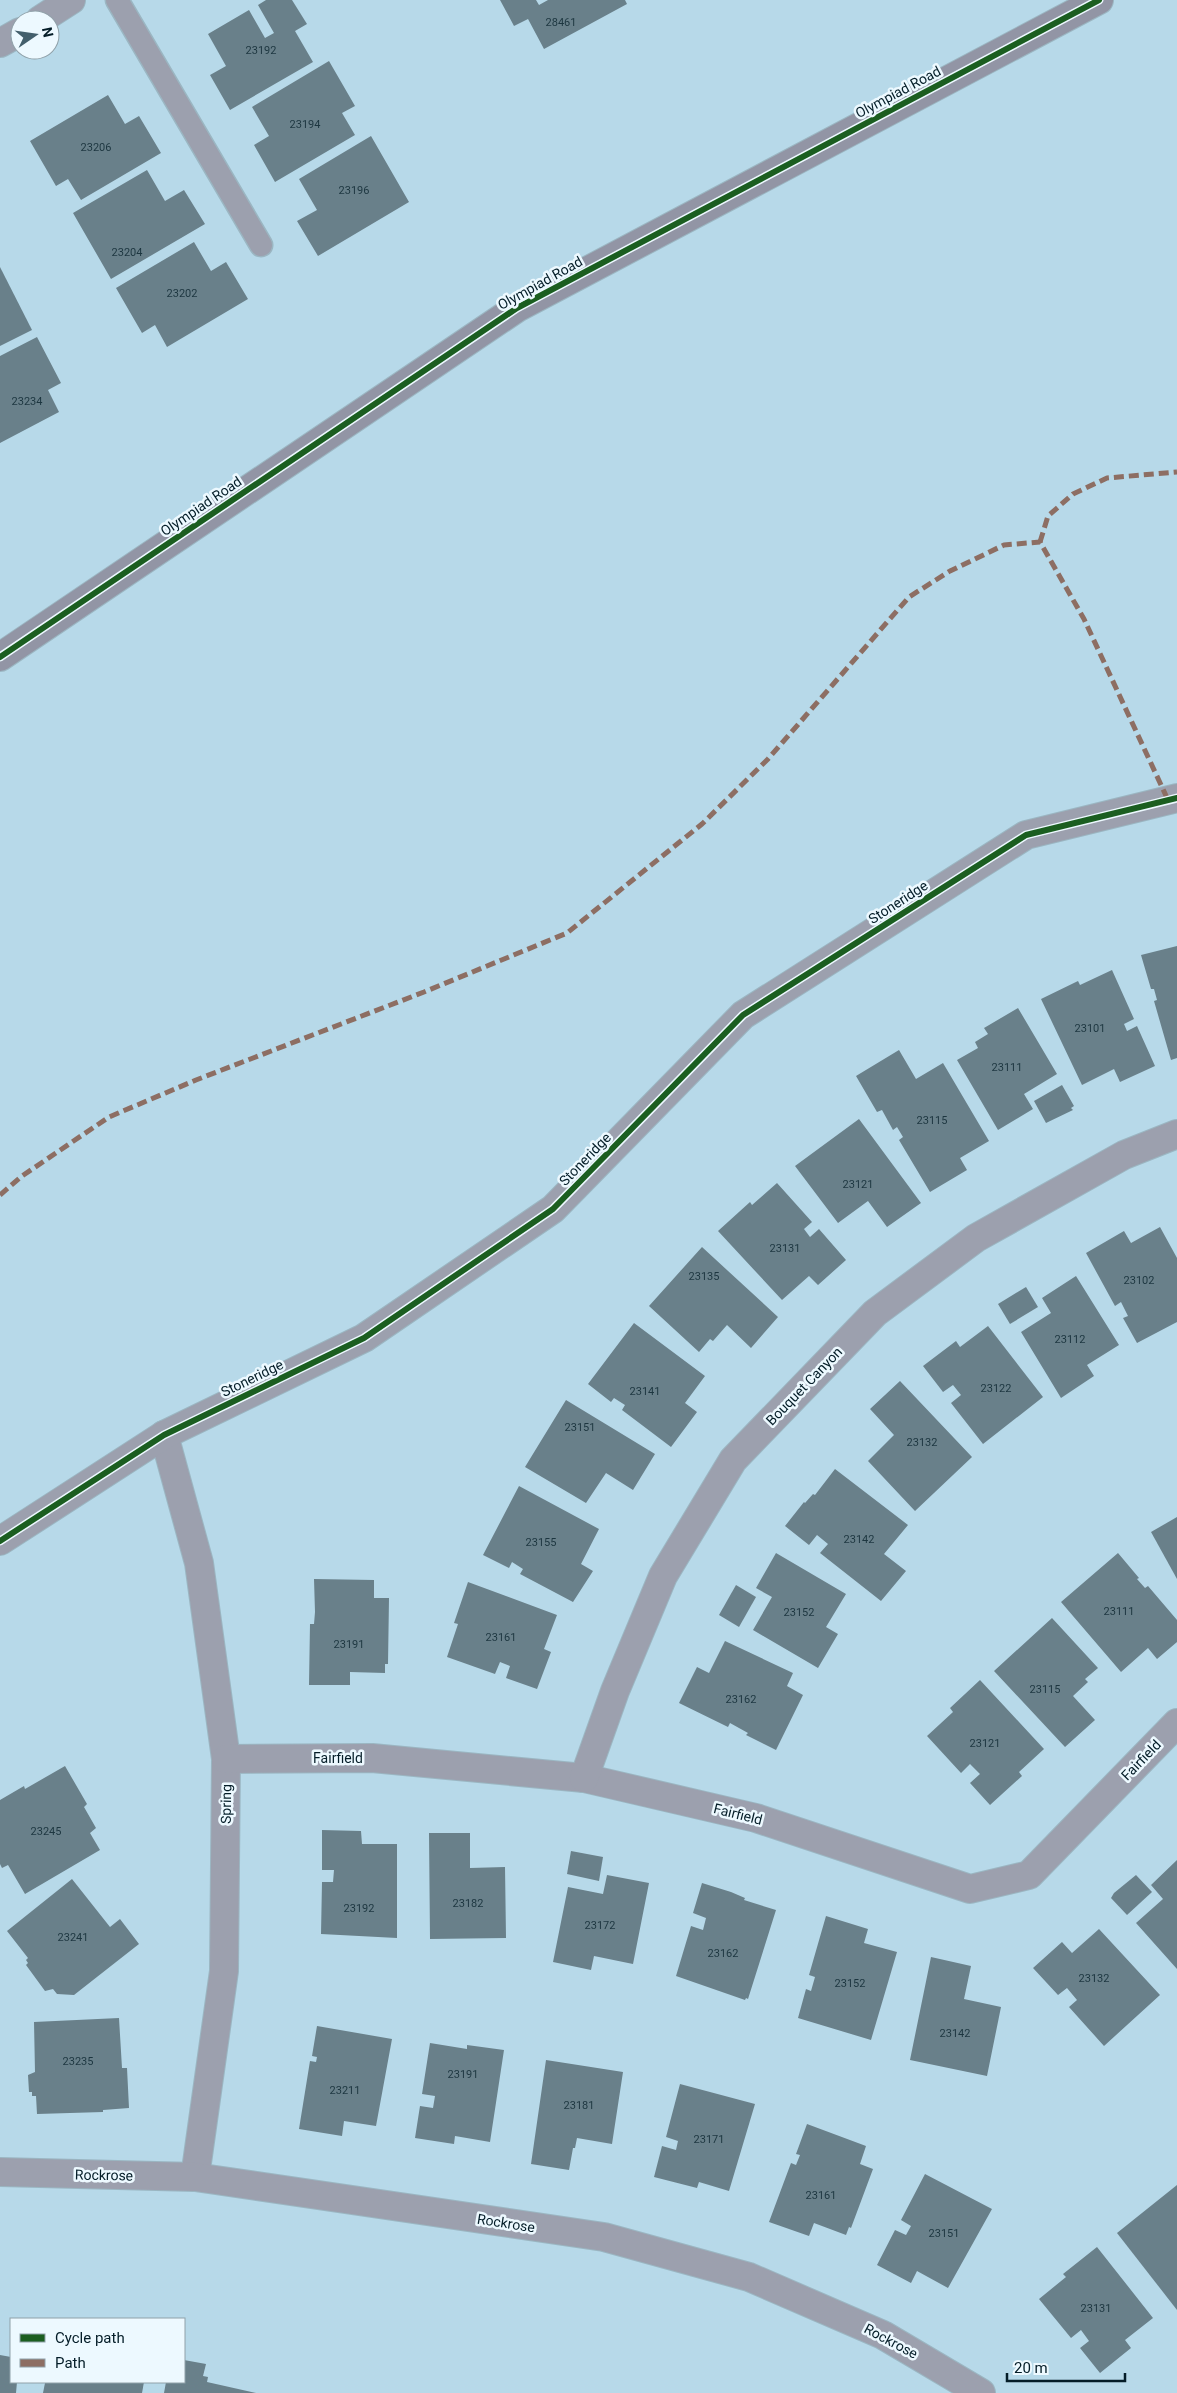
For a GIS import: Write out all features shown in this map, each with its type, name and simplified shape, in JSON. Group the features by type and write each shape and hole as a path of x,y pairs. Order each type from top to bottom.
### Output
{"main road":[{"name":"Olympiad Road","path":"0,657 517,308 1099,0"}],"street":[{"path":"56,10 71,0"},
{"name":"Stoneridge","path":"0,1541 164,1435 364,1338 553,1209 743,1015 1026,835 1177,798"},
{"name":"Bouquet Canyon","path":"584,1778 615,1691 663,1576 733,1460 875,1313 976,1238 1124,1155 1177,1134"},
{"name":"Spring","path":"164,1435 199,1563 226,1759 224,1971 195,2177"},
{"name":"Fairfield","path":"226,1759 372,1758 584,1778 756,1818 970,1889 1029,1875 1177,1722"},
{"name":"Rockrose","path":"0,2172 195,2177 604,2237 749,2276 883,2335 981,2393"}],"lane":[{"path":"117,0 261,245"}],"building":[{"path":"266,0 292,0 307,24 295,31 313,62 230,110 210,75 226,66 208,34 249,10 265,38 274,33 258,5"},
{"path":"500,0 536,0 539,5 548,0 625,0 627,4 544,49 528,19 514,26"},
{"path":"329,61 355,106 342,113 355,135 275,182 254,145 269,136 252,107"},
{"path":"108,95 125,124 139,116 161,153 81,200 68,179 56,186 30,141"},
{"path":"371,136 409,202 318,256 297,221 317,210 299,179"},
{"path":"147,170 165,201 184,190 205,224 111,279 73,213"},
{"path":"194,242 211,271 226,262 248,299 167,347 155,325 142,333 116,288"},
{"path":"0,267 32,330 0,346"},
{"path":"37,337 61,383 48,390 59,412 0,443 0,356"},
{"path":"1177,946 1177,1058 1171,1060 1154,1001 1157,1000 1154,989 1151,989 1141,955"},
{"path":"1112,970 1134,1019 1124,1024 1127,1031 1137,1026 1155,1066 1120,1082 1114,1069 1082,1085 1041,999 1078,981 1080,985"},
{"path":"1018,1008 1057,1074 1024,1094 1033,1109 998,1130 957,1060 978,1048 975,1042 988,1034 984,1028"},
{"path":"899,1050 916,1079 943,1063 989,1141 960,1158 967,1170 930,1192 899,1140 903,1137 897,1127 893,1130 882,1110 877,1112 856,1076"},
{"path":"1062,1085 1074,1106 1071,1108 1073,1110 1046,1123 1034,1101"},
{"path":"859,1119 921,1203 887,1227 868,1201 838,1223 795,1166"},
{"path":"777,1183 812,1222 804,1229 810,1237 819,1229 846,1260 818,1285 809,1276 782,1300 718,1231 750,1202 752,1205"},
{"path":"1160,1227 1177,1258 1177,1322 1137,1343 1123,1318 1128,1316 1121,1302 1115,1306 1086,1253 1124,1231 1131,1243"},
{"path":"702,1247 778,1317 751,1348 727,1325 713,1341 710,1339 699,1352 649,1306"},
{"path":"1076,1276 1119,1345 1087,1365 1094,1376 1061,1398 1021,1332 1051,1313 1042,1298"},
{"path":"1026,1287 1038,1307 1010,1324 998,1304"},
{"path":"634,1323 705,1376 685,1403 697,1412 671,1447 622,1410 625,1405 614,1398 611,1402 588,1384"},
{"path":"988,1326 1043,1397 983,1444 951,1403 961,1395 953,1385 943,1392 923,1366 956,1341 960,1347"},
{"path":"900,1381 972,1457 915,1511 868,1461 894,1435 870,1409"},
{"path":"566,1400 655,1454 633,1490 606,1473 586,1503 525,1467"},
{"path":"835,1469 908,1525 884,1554 906,1571 881,1601 820,1553 828,1544 817,1535 809,1545 785,1526 804,1502 813,1494 815,1495"},
{"path":"519,1486 599,1529 581,1564 593,1571 573,1602 520,1574 523,1569 512,1562 509,1568 483,1555"},
{"path":"1177,1517 1177,1579 1151,1532"},
{"path":"776,1553 846,1594 826,1627 838,1634 818,1668 753,1630 772,1597 756,1588"},
{"path":"1118,1553 1139,1578 1137,1579 1145,1588 1148,1586 1177,1620 1177,1642 1157,1659 1148,1648 1121,1672 1061,1602"},
{"path":"314,1579 374,1580 374,1598 389,1598 388,1664 385,1664 385,1673 350,1672 350,1685 309,1685 310,1624 314,1624 315,1612"},
{"path":"468,1582 557,1615 544,1649 551,1652 537,1689 506,1678 510,1666 500,1662 495,1674 447,1657 458,1624 454,1623"},
{"path":"736,1585 756,1597 739,1627 719,1615"},
{"path":"1052,1618 1098,1668 1085,1679 1088,1682 1073,1696 1095,1720 1065,1747 994,1671"},
{"path":"725,1641 793,1673 787,1686 803,1695 776,1750 746,1735 748,1733 730,1723 728,1727 679,1703 697,1667 709,1673"},
{"path":"980,1680 1044,1749 1019,1772 1022,1776 990,1805 970,1783 980,1774 970,1764 961,1773 927,1736 953,1712 950,1708"},
{"path":"65,1766 87,1804 84,1807 96,1828 90,1833 100,1850 25,1894 8,1865 2,1868 0,1864 0,1800 24,1786 25,1789"},
{"path":"322,1830 361,1831 362,1844 397,1844 397,1938 321,1934 322,1882 333,1882 334,1870 322,1870"},
{"path":"429,1833 470,1833 470,1868 505,1867 506,1938 430,1939"},
{"path":"571,1851 603,1857 599,1881 567,1874"},
{"path":"1177,1860 1177,1969 1136,1923 1163,1899 1151,1885"},
{"path":"607,1875 649,1883 633,1964 594,1956 591,1970 553,1962 568,1887 603,1894"},
{"path":"1136,1875 1152,1892 1127,1915 1111,1898 1114,1893"},
{"path":"72,1879 110,1927 120,1919 139,1944 74,1995 57,1994 53,1989 45,1991 26,1965 28,1958 7,1931"},
{"path":"702,1883 731,1892 745,1898 744,1900 776,1910 748,1999 746,1998 745,2000 676,1976 691,1926 703,1930 706,1918 693,1913"},
{"path":"826,1916 868,1929 864,1943 897,1952 871,2040 798,2018 806,1989 811,1991 815,1977 809,1975"},
{"path":"1099,1929 1160,1995 1104,2046 1069,2007 1077,2000 1067,1988 1058,1995 1033,1968 1062,1942 1072,1953"},
{"path":"931,1957 971,1966 964,1999 1001,2007 987,2076 910,2060"},
{"path":"119,2018 122,2068 127,2068 129,2108 103,2110 103,2112 37,2114 36,2096 32,2096 32,2092 29,2092 28,2075 35,2072 34,2022"},
{"path":"317,2026 392,2039 376,2126 344,2121 342,2136 299,2129 310,2061 316,2062 317,2057 312,2056"},
{"path":"430,2043 467,2049 467,2045 504,2050 490,2142 455,2136 454,2144 415,2138 420,2106 433,2108 435,2096 422,2094"},
{"path":"546,2060 623,2072 612,2144 577,2138 569,2170 531,2164"},
{"path":"680,2084 755,2104 729,2191 699,2182 697,2188 654,2177 662,2146 676,2150 678,2141 666,2137"},
{"path":"807,2124 866,2146 860,2164 873,2169 851,2228 849,2227 846,2235 814,2223 809,2236 769,2222 791,2163 796,2165 800,2155 796,2154"},
{"path":"925,2174 992,2209 948,2288 917,2271 911,2283 877,2265 895,2230 906,2235 911,2226 901,2220"},
{"path":"1177,2185 1177,2310 1117,2233"},
{"path":"1097,2247 1153,2318 1125,2340 1131,2348 1100,2373 1080,2348 1089,2341 1081,2330 1071,2338 1039,2299 1066,2277 1063,2274"},
{"path":"0,2355 10,2357 10,2383 17,2383 16,2393 0,2393"},
{"path":"185,2360 206,2364 203,2376 208,2377 207,2382 256,2393 164,2393 166,2383 185,2383"},
{"path":"45,2383 144,2383 142,2393 43,2393"}],"marked path":[{"path":"1040,542 1048,516 1073,494 1107,478 1177,472"},
{"path":"0,1195 22,1176 109,1117 196,1080 424,992 567,933 702,824 768,759 909,597 950,571 1004,545 1040,542 1084,619 1168,800"}],"cycle path":[{"path":"0,657 517,308 1099,0"},
{"path":"0,1541 164,1435 364,1338 553,1209 743,1015 1026,835 1177,798"}]}
